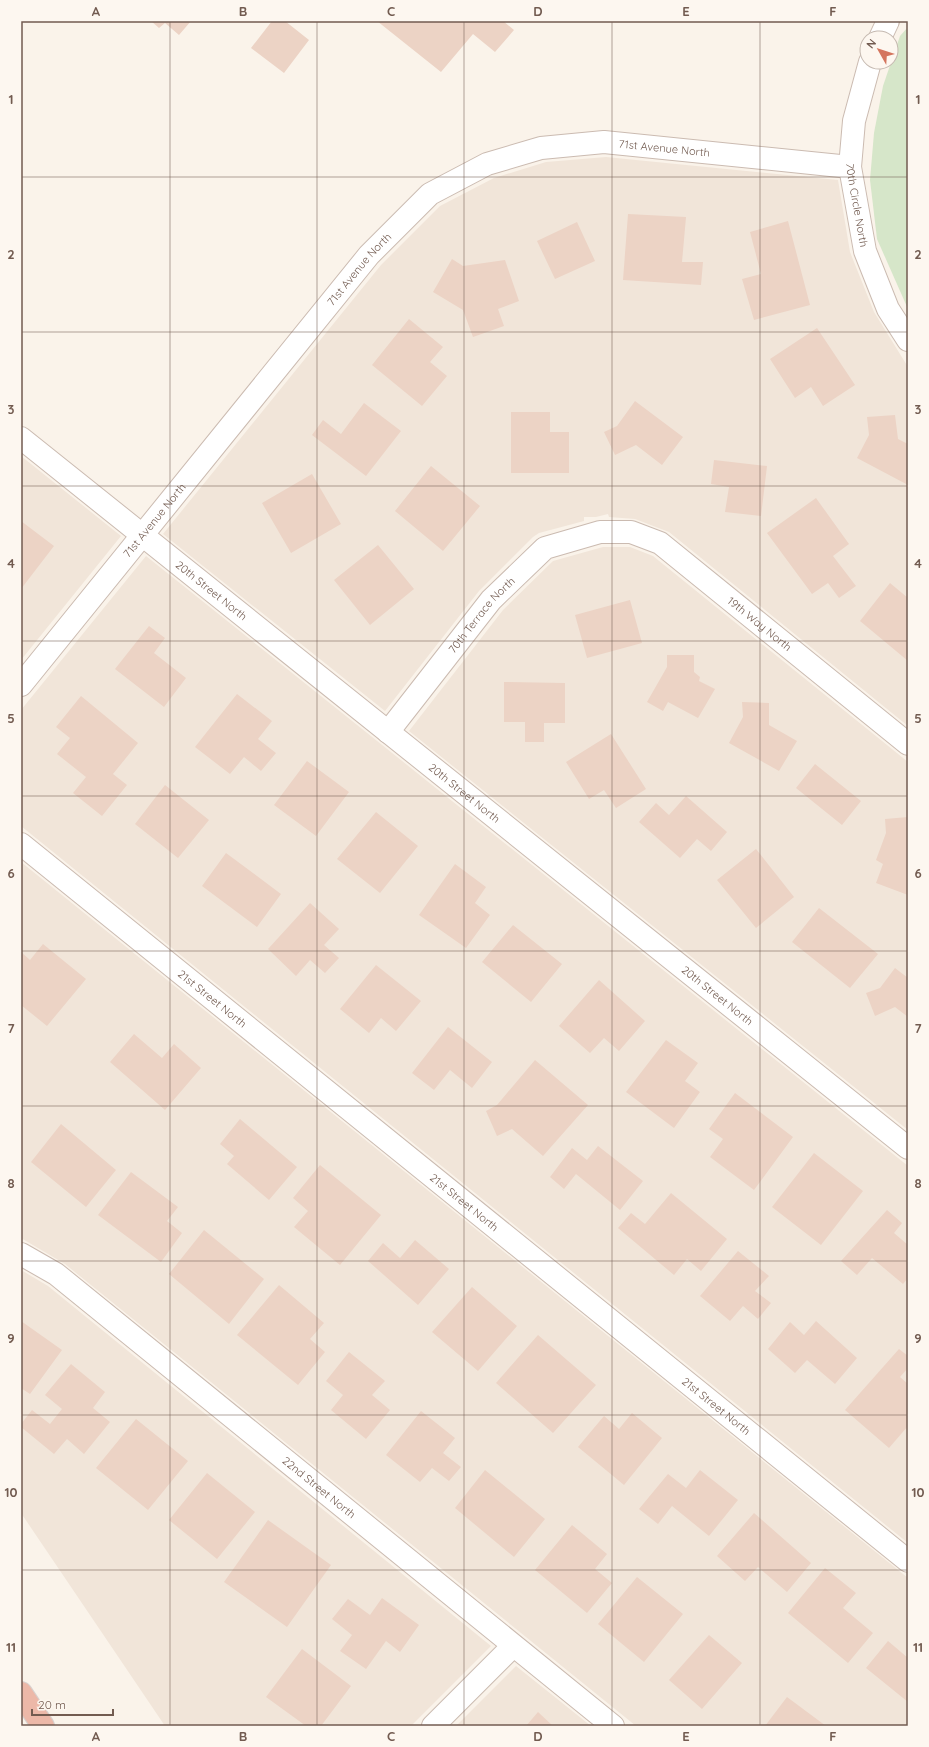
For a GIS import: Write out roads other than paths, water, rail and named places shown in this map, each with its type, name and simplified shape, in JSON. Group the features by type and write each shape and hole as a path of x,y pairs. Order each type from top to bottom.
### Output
{"highway":[{"path":"21,1693 44,1726"}],"street":[{"name":"70th Circle North","path":"868,70 854,121 850,167 865,251 888,309 908,340"},
{"name":"71st Avenue North","path":"21,685 369,255 430,194 487,164 541,148 604,142 850,167"},
{"name":"20th Street North","path":"21,438 908,1148"},
{"name":"70th Terrace North","path":"388,732 492,600 544,548 600,532"},
{"name":"19th Way North","path":"600,532 631,532 660,543 908,744"},
{"name":"21st Street North","path":"21,844 908,1561"},
{"name":"22nd Street North","path":"21,1254 56,1274 613,1726"},
{"path":"433,1726 513,1646"}]}
